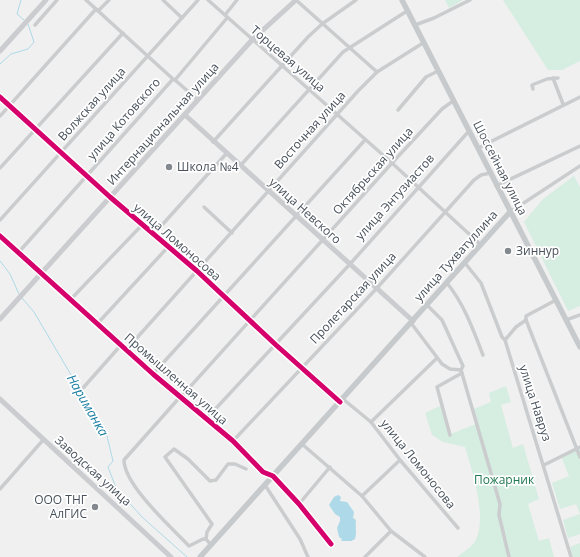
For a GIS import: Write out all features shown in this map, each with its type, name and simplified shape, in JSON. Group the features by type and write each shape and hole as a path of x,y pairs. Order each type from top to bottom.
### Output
{"main road":[{"name":"Шоссейная улица","path":"402,0 496,186 580,346"},
{"name":"улица Тухватуллина","path":"200,557 510,212"}],"street":[{"path":"0,51 46,0"},
{"path":"34,24 57,0"},
{"path":"86,0 198,100"},
{"path":"0,116 97,10 109,0"},
{"path":"163,0 182,18"},
{"name":"Волжская улица","path":"0,220 62,153 198,0"},
{"name":"Торцевая улица","path":"208,0 337,116 392,163 481,245"},
{"name":"улица Котовского","path":"18,253 174,80 226,16 237,0"},
{"path":"296,0 377,72"},
{"name":"Интернациональная улица","path":"0,319 252,40 296,0"},
{"path":"213,142 322,24 356,0"},
{"path":"415,25 434,18 470,0"},
{"path":"240,166 309,90 324,71 349,48 407,11"},
{"path":"0,168 122,33"},
{"name":"Восточная улица","path":"126,350 377,72 423,44"},
{"path":"398,110 426,77 438,71"},
{"path":"533,89 532,85 553,78 558,78"},
{"path":"553,78 564,104"},
{"path":"478,148 580,96"},
{"name":"улица Ломоносова","path":"0,97 110,197 197,271 302,368 371,422 400,460 458,528"},
{"name":"Октябрьская улица","path":"124,460 392,163 442,109 453,101"},
{"name":"улица Невского","path":"185,115 268,192 377,288 412,322"},
{"name":"улица Энтузиастов","path":"207,418 276,345 350,264 417,187 469,132"},
{"path":"153,374 365,140"},
{"path":"496,186 580,146"},
{"path":"153,234 226,154"},
{"name":"улица Тухватуллина","path":"510,212 580,166"},
{"name":"Пролетарская улица","path":"233,441 377,288 474,180 481,175 490,173"},
{"path":"204,207 232,233"},
{"path":"71,299 142,225"},
{"name":"Промышленная улица","path":"0,236 153,374 233,441 263,472 273,476 299,504 331,544"},
{"path":"98,323 168,247"},
{"name":"улица Навруз","path":"464,263 481,283 502,337 505,340 571,557"},
{"path":"447,283 457,295 463,306 483,355"},
{"path":"505,340 516,327 526,320 526,316 556,300"},
{"path":"427,305 442,320 462,366 462,371 500,504 499,515 509,557"},
{"path":"566,320 580,315"},
{"path":"526,320 579,448 580,457"},
{"path":"412,322 445,367 462,371"},
{"path":"83,388 121,345"},
{"path":"371,422 437,358"},
{"path":"450,435 437,387 462,371"},
{"name":"Заводская улица","path":"0,399 172,557"},
{"path":"0,489 44,439"},
{"path":"302,444 362,496 391,531 426,557"},
{"path":"544,465 579,448"},
{"path":"211,545 206,539 207,532 212,524 165,457 174,449 188,459 210,481 216,480 228,464 235,464 246,469"},
{"name":"Заводская улица","path":"124,460 124,469 134,487 189,546 206,539"},
{"path":"362,496 400,460"},
{"path":"299,504 330,467"},
{"path":"265,485 300,539 308,557"},
{"path":"365,557 391,531"}],"green space":[{"path":"445,0 463,0 449,8"},
{"path":"503,0 580,0 580,61 562,70 548,70"},
{"path":"574,176 580,187 580,306 568,311 524,222 543,199"},
{"name":"Пожарник","path":"506,386 511,402 501,405 513,448 523,444 539,499 528,504 539,541 549,538 554,557 457,557 474,543 478,533 480,509 478,495 465,447 443,442 432,435 425,413 442,405 451,434 478,423 474,409 491,402 489,393"},
{"name":"Пожарник","path":"580,446 580,514 576,504 560,509 552,483 569,476 561,456"},
{"path":"580,514 580,534 568,538 563,520"},
{"path":"580,543 580,557 573,557 570,547"}],"water":[{"path":"338,495 341,497 340,501 347,502 354,512 353,518 356,520 356,534 355,539 351,541 341,541 342,539 339,537 337,528 340,517 335,514 329,505 334,497"}],"waterway":[{"name":"Нариманка","path":"21,0 17,14 24,20"},
{"name":"Нариманка","path":"0,64 11,54 28,49 34,42 28,24"},
{"name":"Нариманка","path":"0,261 10,274 19,294"},
{"name":"Нариманка","path":"22,298 34,312 107,436 113,461 108,467 118,493 123,496 142,517 187,557"}],"cycle path":[{"path":"0,97 110,197 197,271 276,345 340,402"},
{"path":"0,236 153,374 233,441 263,472 273,476 299,504 331,544"}],"place":[{"name":"Школа №4","path":"169,167"},
{"name":"Зиннур","path":"508,251"},
{"name":"ООО ТНГ АлГИС","path":"95,507"}]}
